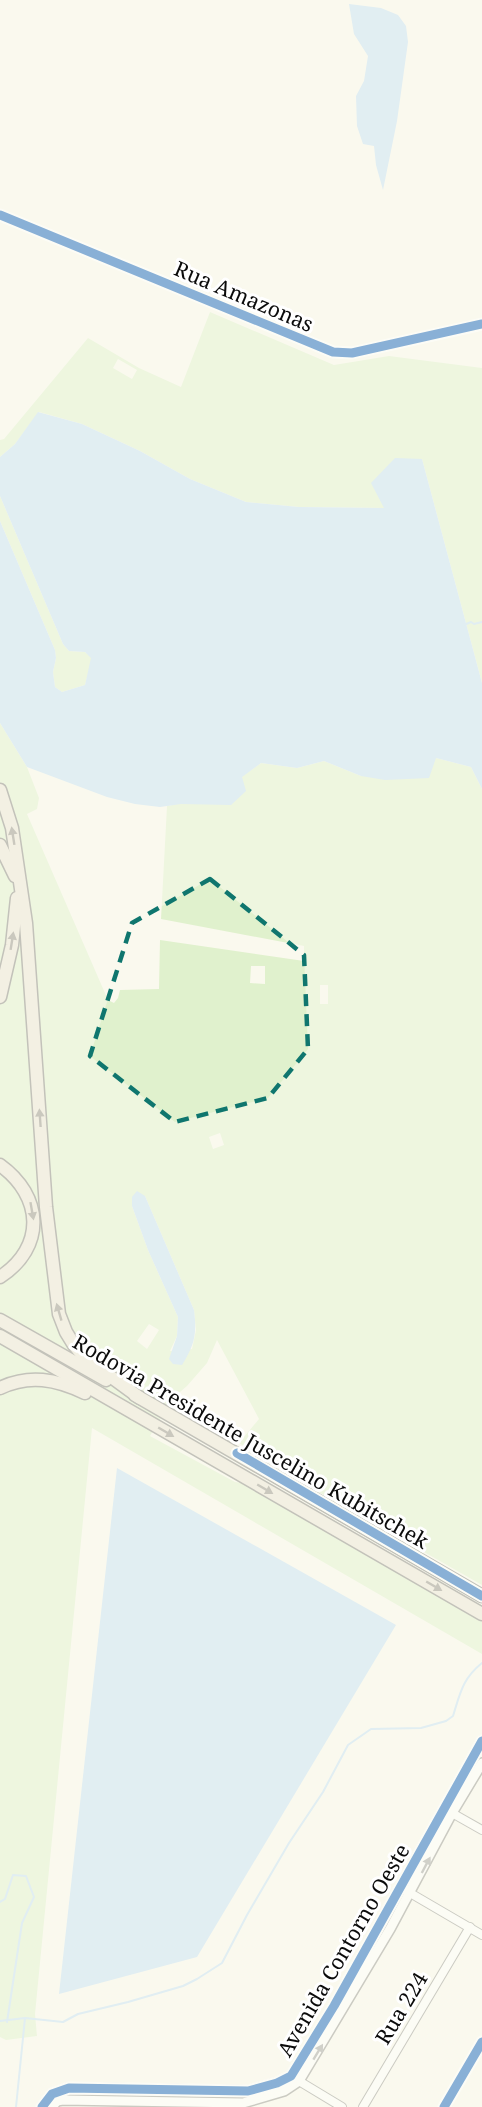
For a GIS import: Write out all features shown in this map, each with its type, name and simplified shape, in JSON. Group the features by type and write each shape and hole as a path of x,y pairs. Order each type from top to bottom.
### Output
{"highway":[{"path":"0,790 12,828 24,906 46,1207 59,1314 70,1339 84,1356 140,1398"},
{"path":"0,845 19,884 12,945 0,997"},
{"path":"0,1165 22,1185 30,1199 34,1221 33,1233 23,1256 15,1266 0,1277"},
{"name":"Rodovia Presidente Juscelino Kubitschek","path":"0,1320 140,1398 482,1596"},
{"name":"Rodovia Presidente Juscelino Kubitschek","path":"0,1336 482,1614"},
{"path":"0,1388 32,1379 45,1380 73,1388 110,1404 118,1404"}],"street":[{"name":"Rua Amazonas","path":"0,215 333,352 352,353 482,324"},
{"name":"Avenida Contorno Oeste","path":"48,2105 60,2090 69,2088 248,2091 277,2083 291,2076 334,2006 479,1751 482,1741"},
{"name":"Avenida Contorno Oeste","path":"48,2105 63,2100 146,2105 243,2103 284,2091 299,2081 347,2005 411,1893 452,1813 482,1763"},
{"path":"452,1813 482,1830"},
{"path":"401,1887 482,1935"},
{"name":"Rua 224","path":"363,2107 470,1928"},
{"path":"444,2107 482,2042"},
{"path":"291,2076 342,2107"}],"highlighted area":[{"path":"210,879 304,955 308,1049 268,1098 175,1122 90,1056 132,923"}],"green space":[{"path":"210,312 334,365 389,356 482,368 482,683 422,459 385,508 299,507 246,502 190,479 140,451 82,424 39,412 15,444 0,457 0,440 4,439 88,338 139,368 181,387","holes":["118,359 137,370 132,379 113,368"]},
{"path":"0,496 63,644 69,651 85,652 92,658 85,685 62,692 55,687 53,672 55,650 0,521"},
{"path":"0,723 27,767 39,798 37,809 27,814 108,1000 114,1003 120,990 159,989 160,940 304,961 304,946 161,919 167,806 216,790 261,763 297,768 324,761 361,776 436,758 471,767 482,789 482,1585 301,1482 239,1443 259,1419 217,1340 207,1363 173,1398 150,1436 235,1482 243,1483 482,1620 482,1654 92,1428 35,2014 37,2036 6,2040 0,2037","holes":["251,966 265,966 265,984 250,983","320,985 328,985 328,1004 320,1004","220,1133 224,1145 213,1149 209,1137","145,1196 194,1310 196,1330 192,1349 170,1351 177,1336 178,1317 148,1250 132,1206","149,1324 159,1330 147,1349 137,1341"]}],"water":[{"path":"349,4 381,8 398,15 406,26 408,42 397,121 383,190 376,165 374,146 363,144 357,126 356,96 364,81 368,56 354,34"},
{"path":"38,412 82,424 140,451 190,479 246,502 299,507 384,508 371,483 395,458 422,459 482,683 482,789 471,767 436,758 429,778 385,780 361,776 324,761 297,768 261,763 242,777 246,791 231,805 181,804 160,807 107,797 27,767 0,723 0,521 55,650 53,672 55,687 62,692 85,685 91,658 85,652 69,651 63,644 0,496 0,457 15,444"},
{"path":"137,1191 145,1196 194,1310 194,1339 182,1365 173,1364 169,1359 177,1336 178,1317 148,1250 132,1206 132,1197"},
{"path":"117,1468 396,1625 197,1957 59,1994"}],"waterway":[{"path":"464,625 471,622 474,624 482,622"},
{"path":"0,2021 25,2018 63,2022 78,2014 183,1986 222,1963 247,1915 289,1843 323,1792 348,1745 371,1729 421,1728 446,1721 453,1716 466,1681 482,1663"},
{"path":"0,1902 5,1899 13,1875 26,1876 34,1897 22,1923 7,2022"},
{"path":"16,2107 25,2018"}],"cycle path":[{"path":"0,215 333,352 352,353 482,324"},
{"path":"237,1453 482,1596"},
{"path":"42,2107 52,2094 69,2088 248,2091 277,2083 291,2076 334,2006 482,1741"},
{"path":"444,2107 482,2042"}]}
